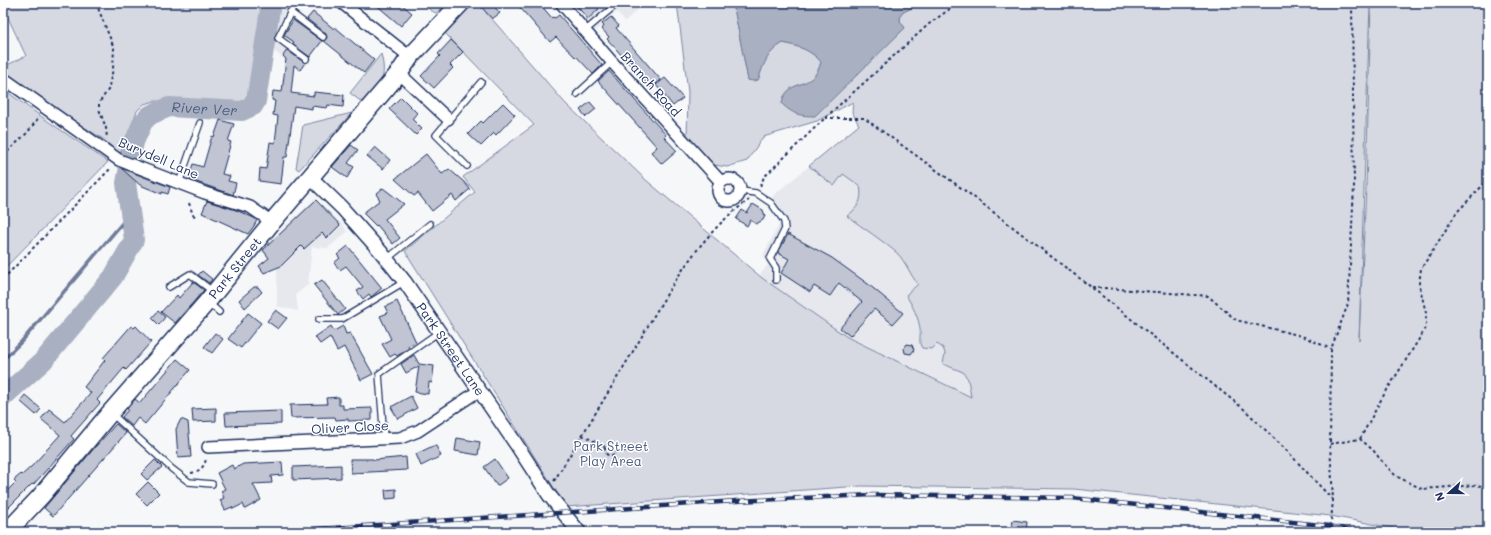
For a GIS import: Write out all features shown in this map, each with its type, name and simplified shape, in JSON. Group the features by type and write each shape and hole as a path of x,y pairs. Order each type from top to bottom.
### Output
{"main road":[{"name":"Park Street","path":"7,532 41,496 110,413 213,302 272,222 399,73 410,56 461,3"}],"street":[{"path":"342,3 410,56"},
{"name":"Branch Road","path":"561,3 586,30 612,62 722,182"},
{"path":"399,73 448,119"},
{"name":"Burydell Lane","path":"3,78 119,160 179,183 250,207 272,222"},
{"name":"Park Street Lane","path":"310,177 342,208 387,259 405,282 480,390 549,495 579,532"},
{"path":"725,180 734,180 740,187 741,191 737,199 729,202 724,201 719,194 719,186 722,182 725,180"},
{"name":"Oliver Close","path":"208,447 384,440 400,438 418,431 480,390"}],"lane":[{"path":"295,3 278,38 306,59"},
{"path":"586,30 618,3"},
{"path":"290,12 323,37"},
{"path":"577,94 612,62"},
{"path":"467,166 436,135 448,119 481,82"},
{"path":"179,183 200,123"},
{"path":"741,191 756,193 771,203 784,221 785,229 770,259 776,268 776,280"},
{"path":"387,259 430,224"},
{"path":"170,287 190,274 213,302"},
{"path":"319,319 342,319 405,282"},
{"path":"384,440 379,374 440,332"},
{"path":"110,413 188,482 212,484"}],"path":[{"path":"96,3 114,48 113,69 108,90 99,103 99,109 106,128 106,151"},
{"path":"554,482 674,283 709,235 735,209 753,197 764,177 825,118 928,24 958,3"},
{"path":"1330,532 1333,500 1330,444 1331,349 1348,304 1354,187 1352,3"},
{"path":"3,156 28,132 46,108"},
{"path":"825,118 864,118 971,195 1091,287 1246,410 1333,500"},
{"path":"3,279 119,160"},
{"path":"1360,439 1382,398 1426,328 1426,312 1419,284 1421,269 1457,212 1488,180"},
{"path":"189,203 193,215 196,217"},
{"path":"1091,287 1208,296 1236,320 1302,336 1331,349"},
{"path":"582,435 605,447"},
{"path":"1330,444 1360,439 1373,450 1396,476 1422,489 1476,485 1488,487"},
{"path":"605,447 612,444 617,451"},
{"path":"177,473 194,473 201,469 205,465 208,447"},
{"path":"605,447 605,453 610,456 617,451 640,451"}],"shaded area":[{"path":"281,3 306,18 312,11 334,28 299,71 270,48 275,17"},
{"path":"606,3 645,3 625,21 617,12 594,32 584,22"},
{"path":"859,125 1057,275 972,398 847,337 759,276 768,265 763,255 781,221 767,206 775,194"},
{"path":"315,199 343,225 347,232 328,248 312,247 308,285 296,294 298,311 277,306 277,268 261,250"}],"green space":[{"path":"3,3 265,3 264,25 251,90 244,100 234,106 155,101 144,104 137,111 120,154 103,139 47,104 3,73 3,67 26,56 3,7"},
{"path":"425,3 447,3 436,13 430,10"},
{"name":"Park Street Play Area","path":"470,3 478,3 565,103 646,180 762,278 847,337 971,397 968,379 963,372 943,364 945,353 943,348 937,344 932,349 922,348 921,346 918,320 906,295 918,284 903,260 891,248 847,216 857,207 859,203 861,195 860,186 843,174 834,186 809,166 859,125 852,112 853,102 817,121 763,137 747,161 727,167 714,165 687,138 688,92 677,3 733,3 748,80 758,80 764,63 770,54 783,43 804,49 813,54 821,62 818,71 809,81 789,90 784,97 782,104 905,28 900,21 901,13 922,3 1370,3 1359,340 1366,188 1371,3 1488,3 1488,532 1413,532 1331,516 1074,489 861,486 566,507 405,251 475,192 463,177 534,125 444,32"},
{"path":"381,54 383,76 381,82 363,103 350,93"},
{"path":"3,89 108,162 3,270"},
{"path":"352,113 299,170 296,168 303,125"}],"water":[{"path":"733,3 922,3 901,13 900,21 905,28 815,116 805,116 790,111 782,104 784,97 789,90 814,76 818,71 821,62 813,54 804,49 783,43 770,54 764,64 758,80 748,80"}],"building":[{"path":"374,3 400,3 412,13 401,26"},
{"path":"478,3 491,3 500,13 492,19"},
{"path":"516,3 539,3 552,18 559,15 602,65 593,74 556,37 550,42"},
{"path":"574,3 593,3 599,9 588,19"},
{"path":"313,12 334,29 335,27 374,60 364,73 324,41 327,38 326,34 307,19"},
{"path":"611,17 619,26 616,28 661,80 651,88 607,39 609,37 602,29 604,26 602,24"},
{"path":"293,20 322,41 310,57 292,44 294,42 284,35"},
{"path":"451,40 463,52 450,65 453,68 434,88 421,76 440,56 438,54"},
{"path":"287,50 305,63 300,70 294,65 291,93 314,96 314,92 344,95 343,107 328,105 327,108 312,106 312,109 294,106 287,157 284,157 281,184 259,181 260,168 266,169 270,142 275,143 278,116 273,115 275,101 272,100 273,91 282,92 286,59 283,56"},
{"path":"609,71 666,135 664,137 677,151 662,164 651,152 657,147 598,81"},
{"path":"665,78 683,98 673,106 656,85"},
{"path":"401,97 417,113 412,119 422,129 416,135 389,109"},
{"path":"590,102 596,109 586,117 580,110"},
{"path":"503,103 515,115 496,135 494,133 481,146 468,134 481,121 483,123"},
{"path":"220,120 234,124 228,141 231,142 222,174 230,176 228,181 236,183 233,195 188,179 193,164 203,167 212,136 214,137"},
{"path":"351,145 358,150 348,163 354,167 347,178 332,167"},
{"path":"375,147 390,160 383,169 367,156"},
{"path":"426,154 442,174 449,169 470,189 456,201 452,195 432,211 418,193 414,196 395,179"},
{"path":"121,168 170,187 168,194 162,192 162,194 140,185"},
{"path":"383,188 404,204 385,219 400,238 393,244 377,225 376,226 363,213 380,200 376,194"},
{"path":"316,200 340,225 327,238 322,233 304,249 301,246 281,266 264,273 259,266 269,258 263,250"},
{"path":"207,201 236,210 257,220 248,234 202,213"},
{"path":"753,204 763,210 765,216 763,220 756,224 750,220 747,226 736,219 742,210 747,213"},
{"path":"788,234 832,258 868,284 903,313 893,324 874,309 850,336 840,328 862,302 839,283 830,296 814,286 810,292 781,273 789,259 778,253"},
{"path":"348,246 382,288 371,297 369,294 363,299 357,291 363,287 346,266 340,270 334,263 340,258 337,255"},
{"path":"202,271 212,279 209,283 198,275"},
{"path":"322,280 345,309 338,315 314,285"},
{"path":"193,282 204,290 175,323 161,312 177,295 179,298"},
{"path":"254,287 258,287 262,292 245,308 239,300"},
{"path":"397,301 416,342 408,346 409,348 397,356 395,354 390,357 382,344 391,339 380,316 388,313 385,307"},
{"path":"276,310 287,318 278,329 267,321"},
{"path":"158,311 165,317 159,325 152,318"},
{"path":"248,313 261,323 241,348 228,339"},
{"path":"131,326 134,328 136,326 151,342 126,370 124,368 97,400 100,403 71,436 74,439 33,485 32,484 3,513 3,495 16,482 14,480 32,466 60,435 41,419 49,409 65,422 91,393 84,387 105,360 103,358"},
{"path":"331,326 334,331 343,326 346,334 350,333 373,374 361,380 344,347 337,351 330,337 320,344 315,337"},
{"path":"215,333 223,339 212,353 204,347"},
{"path":"907,344 912,345 914,350 911,354 905,353 904,348"},
{"path":"414,355 419,364 434,366 432,383 429,382 428,394 415,392 419,366 406,373 401,364"},
{"path":"177,359 190,370 145,424 138,418 132,426 122,417 128,410 127,409 135,399 140,403"},
{"path":"25,395 41,409 36,415 20,401"},
{"path":"411,396 417,408 398,419 391,407"},
{"path":"339,397 339,405 343,405 343,409 372,408 372,420 348,421 348,419 336,420 335,417 291,418 290,405 327,404 326,398"},
{"path":"216,408 216,421 193,422 192,409"},
{"path":"281,411 281,424 226,426 225,413"},
{"path":"181,419 188,422 191,457 178,458 176,429"},
{"path":"116,424 126,433 53,516 44,508"},
{"path":"457,438 480,442 478,455 455,451"},
{"path":"436,446 441,456 421,466 416,454"},
{"path":"406,457 407,470 351,473 350,459 374,460"},
{"path":"495,459 508,478 497,486 484,467"},
{"path":"155,460 162,467 147,480 141,474"},
{"path":"282,462 283,475 271,476 272,483 253,484 261,500 245,509 243,504 233,509 232,507 225,510 220,500 224,498 221,491 225,489 217,473 232,465 234,469 243,464"},
{"path":"341,465 341,478 293,480 293,467"},
{"path":"148,482 159,493 147,505 136,494"},
{"path":"396,489 396,498 386,499 385,490"},
{"path":"1013,520 1027,522 1026,532 1011,532"}],"waterway":[{"name":"River Ver","path":"3,397 43,361 113,277 134,240 126,183 134,142 143,122 150,115 169,107 242,111 253,106 256,101 271,3"},
{"name":"River Ver","path":"3,357 7,356 22,341 124,221 126,183"}],"railway":[{"path":"274,532 736,501 873,495 1072,498 1330,526 1356,532"}]}
